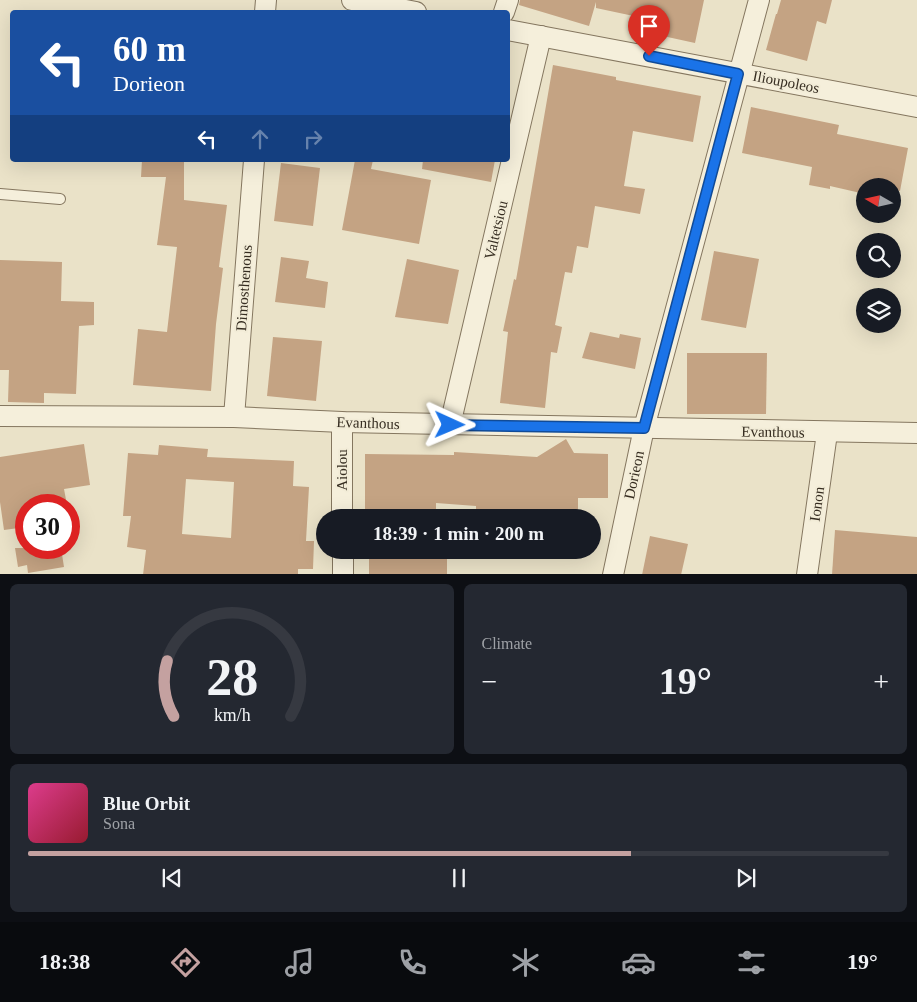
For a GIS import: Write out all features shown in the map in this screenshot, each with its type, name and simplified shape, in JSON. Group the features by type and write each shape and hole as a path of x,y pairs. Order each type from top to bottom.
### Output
{"street":[{"path":"352,0 405,10"},
{"name":"Dorieon","path":"613,574 644,428 758,0"},
{"name":"Ilioupoleos","path":"510,30 917,107"},
{"name":"Valtetsiou","path":"450,425 541,36"},
{"name":"Dimosthenous","path":"234,417 254,162"},
{"name":"Evanthous","path":"0,416 234,417 450,425 827,433 917,433"},
{"name":"Aiolou","path":"342,422 342,509"},
{"name":"Ionon","path":"807,574 827,433"},
{"path":"342,559 342,574"}],"lane":[{"path":"0,194 60,199"}],"building":[{"path":"520,0 704,0 695,43 640,31 643,18 596,8 596,2 589,26 519,5"},
{"path":"781,0 832,0 826,24 817,21 807,61 766,50"},
{"path":"553,65 616,77 616,80 701,96 693,142 633,131 624,186 645,189 640,214 595,206 588,248 577,246 572,273 565,272 555,325 562,327 557,353 551,352 545,408 500,403 508,332 503,331 514,279 516,280"},
{"path":"751,107 839,125 837,134 908,148 901,186 901,178 856,178 856,192 830,186 830,189 809,185 812,167 742,153"},
{"path":"142,162 184,162 184,200 227,205 219,267 223,268 216,324 211,391 133,385 138,329 167,332 177,247 157,245 166,177 141,177"},
{"path":"355,162 373,162 371,169 431,180 419,244 342,230"},
{"path":"423,162 495,162 491,182 422,169"},
{"path":"281,163 320,168 313,226 274,221"},
{"path":"714,251 759,259 746,328 701,320"},
{"path":"281,257 309,261 306,278 328,282 325,308 275,302"},
{"path":"407,259 459,270 448,324 395,317"},
{"path":"0,260 62,262 61,301 94,302 94,325 79,326 76,394 44,393 44,403 8,402 9,370 0,370"},
{"path":"590,332 619,338 620,334 641,338 635,369 582,358"},
{"path":"273,337 322,341 316,401 267,396"},
{"path":"687,353 767,353 766,414 687,414"},
{"path":"566,439 574,453 608,454 608,498 578,498 578,509 476,509 476,506 436,503 436,509 365,509 365,454 454,455 454,452 537,457"},
{"path":"84,444 90,485 64,489 65,494 15,494 15,528 4,530 0,502 0,457"},
{"path":"159,445 208,449 207,457 294,461 293,486 309,487 306,541 314,541 313,569 298,569 298,574 143,574 146,550 127,547 131,516 123,516 128,453 158,455","holes":["186,479 234,482 231,538 182,534"]},
{"path":"835,530 917,537 917,574 832,574"},
{"path":"650,536 688,544 681,574 642,574"},
{"path":"17,559 63,559 64,567 28,573 27,565 18,567"},
{"path":"369,559 447,559 447,574 369,574"}],"route":[{"path":"450,425 644,428 738,74 649,56"}]}
